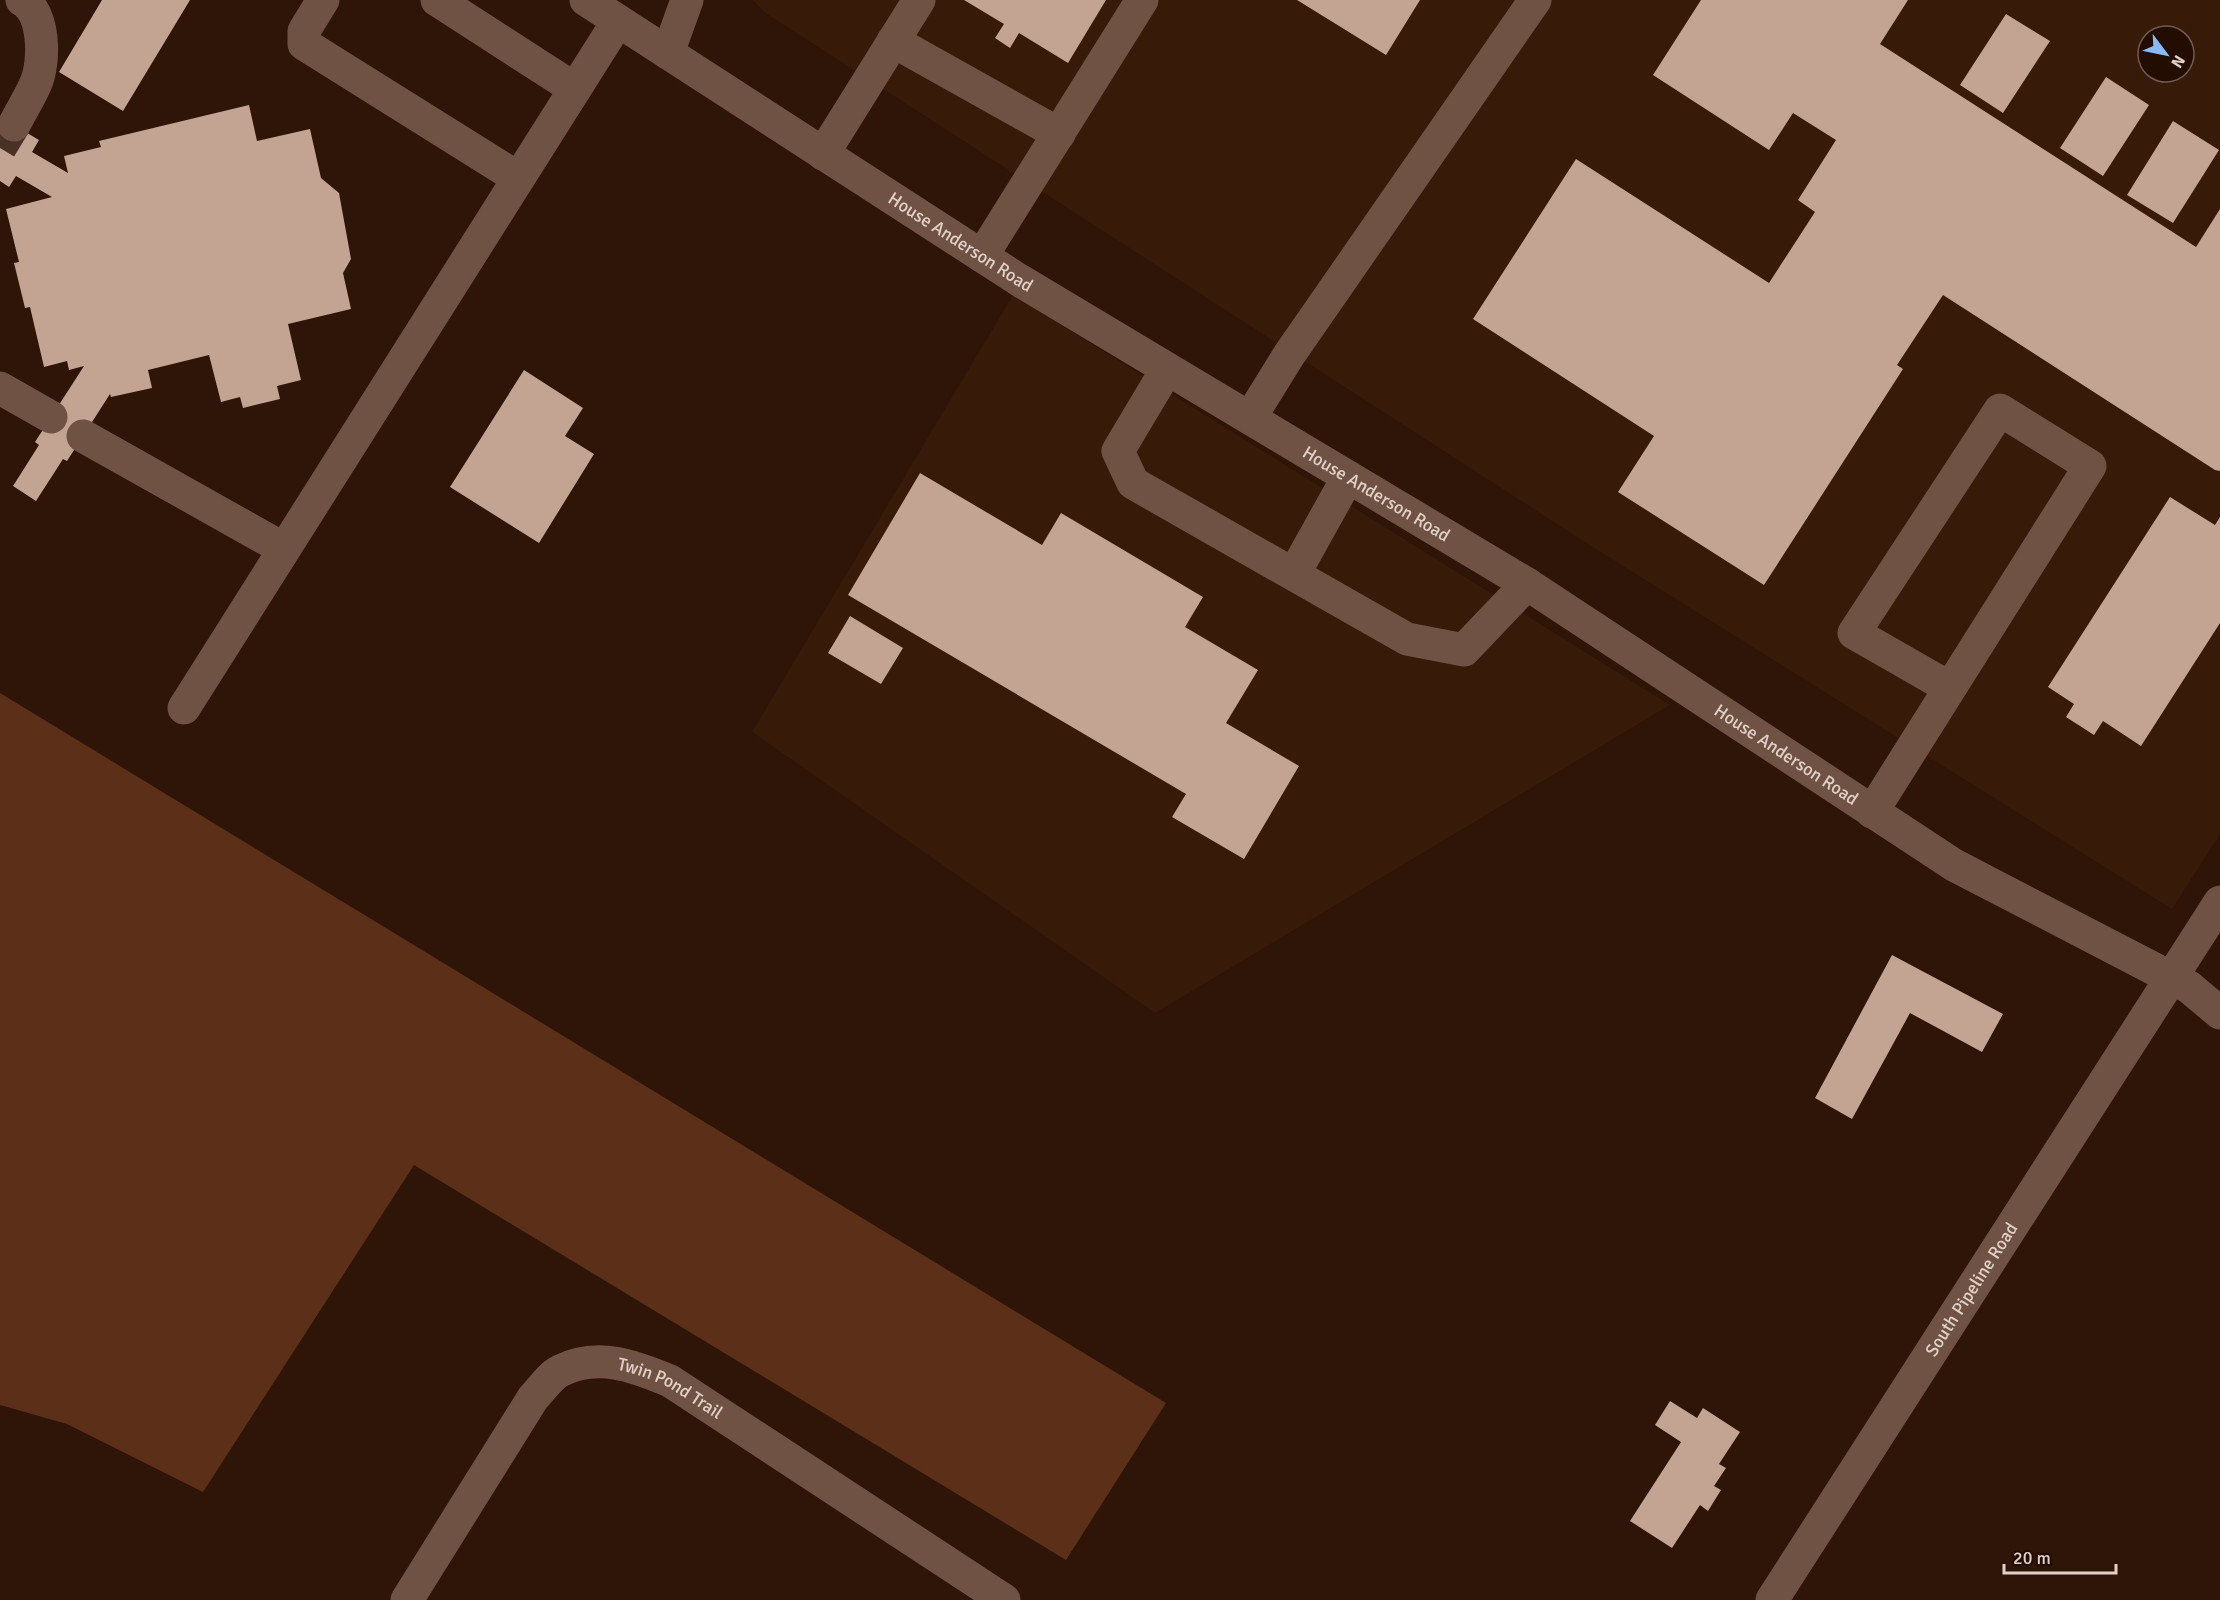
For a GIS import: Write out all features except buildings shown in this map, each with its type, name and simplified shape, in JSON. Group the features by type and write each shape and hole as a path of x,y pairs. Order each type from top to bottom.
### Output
{"street":[{"path":"14,125 37,81 41,56 40,27 30,4 22,0"},
{"path":"323,0 304,31 304,44 518,178"},
{"path":"437,0 575,88"},
{"name":"House Anderson Road","path":"586,0 982,256 1527,584 1954,865 2189,987 2220,1013"},
{"path":"668,53 687,0"},
{"path":"823,154 919,0"},
{"path":"982,256 1142,0"},
{"path":"1250,418 1289,355 1535,0"},
{"path":"184,708 618,21"},
{"path":"893,42 1059,134"},
{"path":"1167,369 1118,451 1133,483 1407,639 1464,650 1527,584"},
{"path":"0,387 51,417"},
{"path":"1872,812 2090,466 2000,410 1854,633 1950,688"},
{"path":"83,436 284,549"},
{"path":"1294,574 1348,477"},
{"name":"South Pipeline Road","path":"1773,1600 2220,902"},
{"name":"Twin Pond Trail","path":"407,1600 533,1398 559,1372 595,1360 632,1366 670,1381 1004,1600"}],"shaded area":[{"path":"753,0 2220,0 2220,834 2172,909 1588,544 764,12"},
{"path":"1013,295 1670,705 1155,1013 752,732"},
{"path":"0,693 1166,1403 1066,1560 414,1165 203,1492 67,1424 0,1405"}],"tunnel":[{"path":"0,148 14,125"}]}
